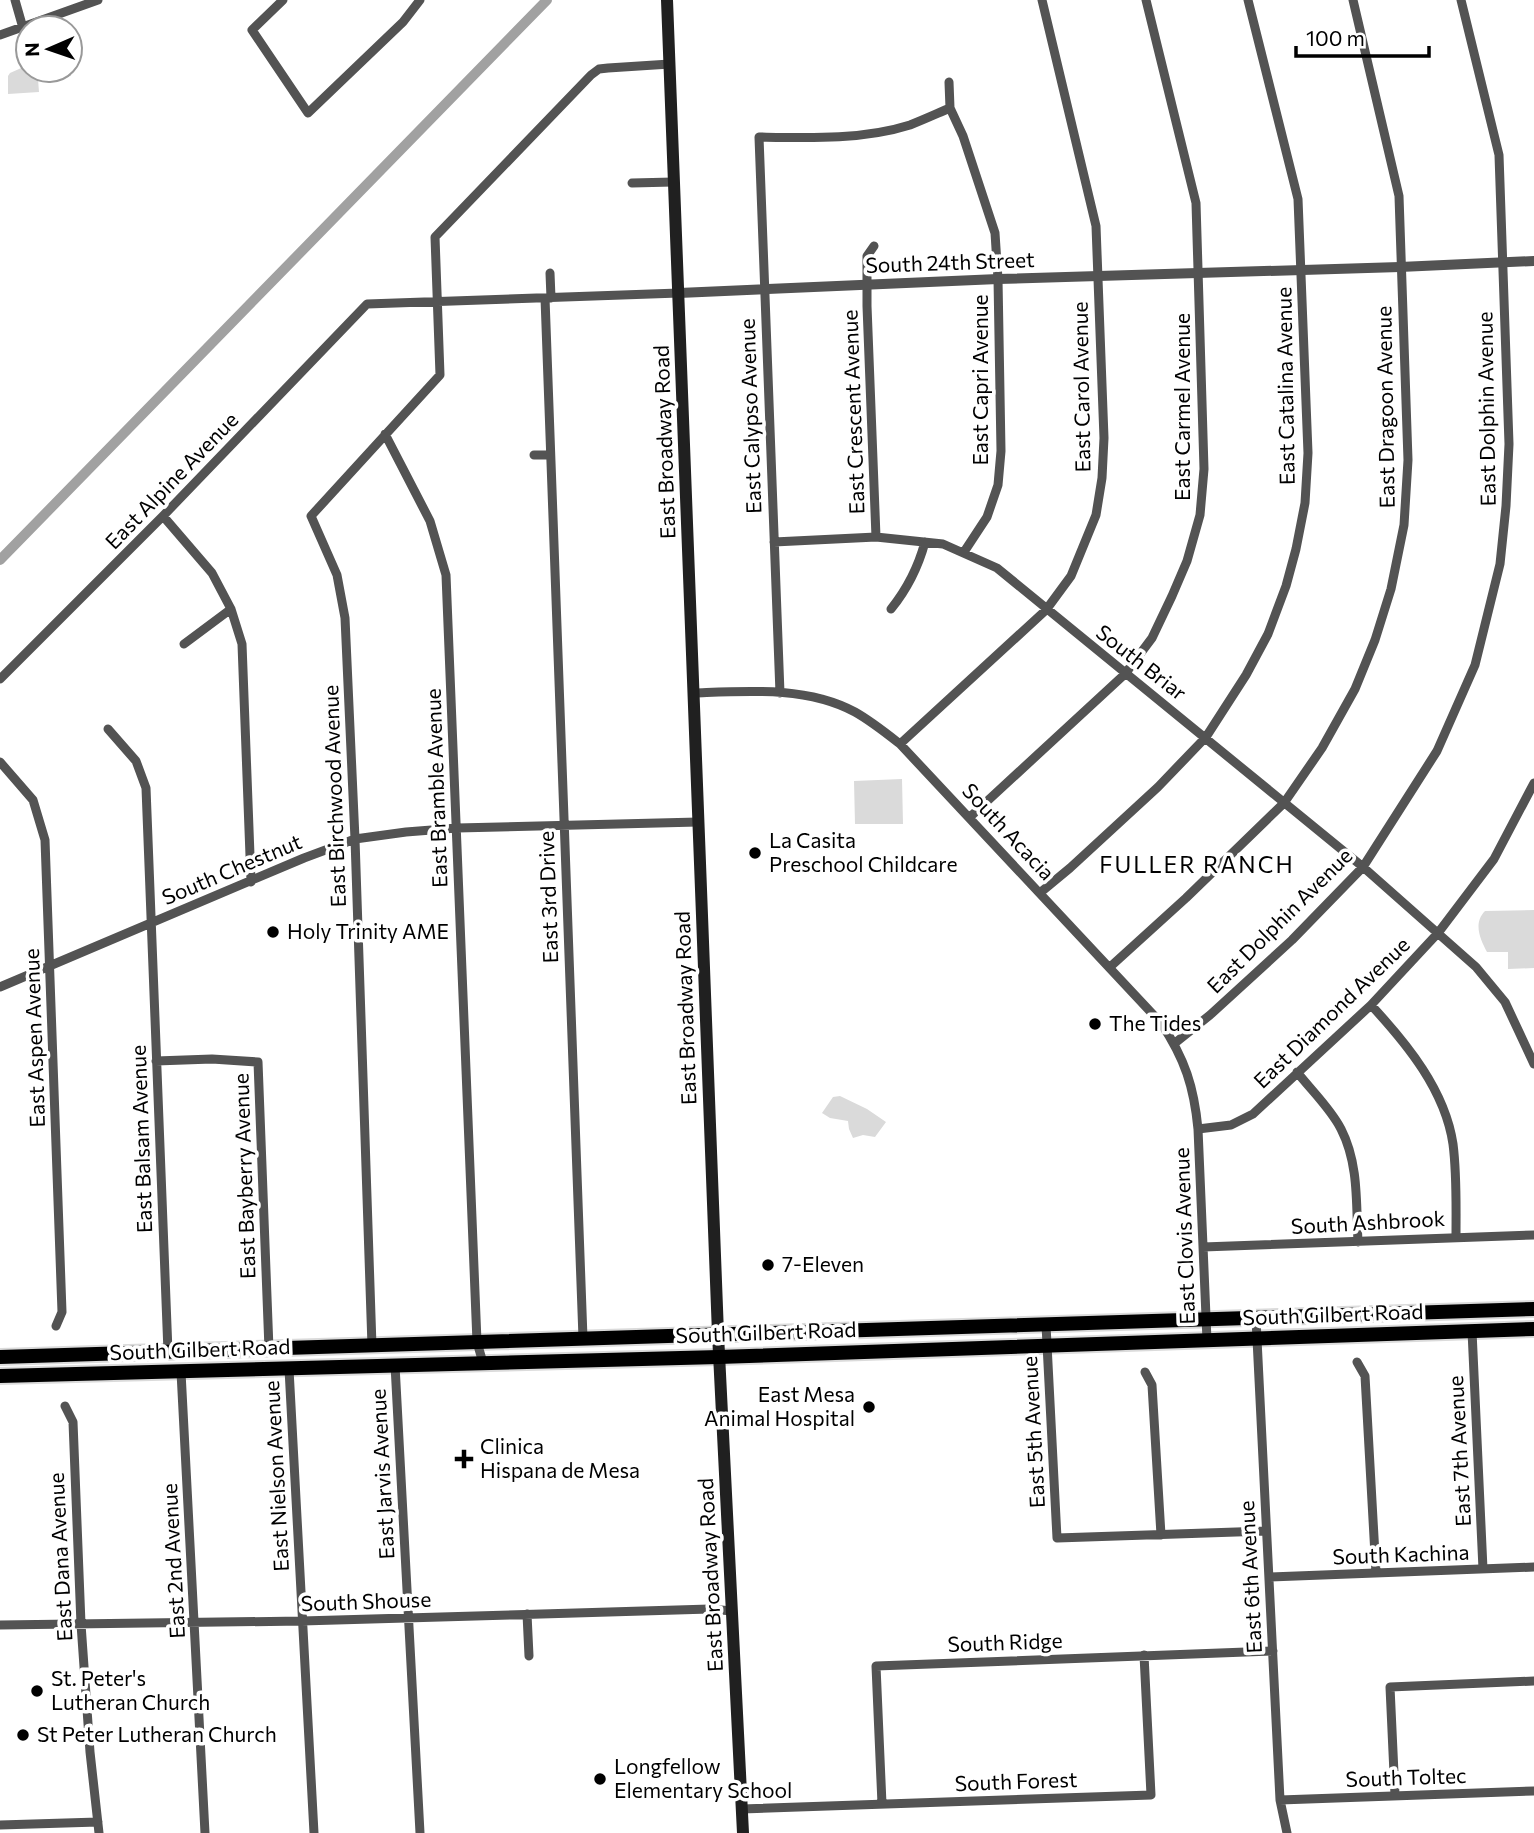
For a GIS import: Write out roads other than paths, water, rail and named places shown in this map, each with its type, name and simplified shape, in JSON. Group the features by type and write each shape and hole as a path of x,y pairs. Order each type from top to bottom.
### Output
{"main road":[{"name":"East Broadway Road","path":"667,0 718,1334 743,1833"},
{"name":"South Gilbert Road","path":"0,1357 1534,1309"},
{"path":"968,1347 973,1337 1010,1325"},
{"path":"873,1350 887,1343 935,1338 941,1333 942,1327"},
{"name":"South Gilbert Road","path":"0,1376 719,1357 1534,1329"}],"street":[{"path":"60,14 98,0"},
{"path":"283,0 253,30 308,113 403,22 420,0"},
{"name":"East Carol Avenue","path":"900,744 1046,610 1071,576 1096,514 1102,478 1104,438 1096,226 1091,196 1042,0"},
{"name":"East Carmel Avenue","path":"970,817 1125,674 1152,638 1172,596 1187,561 1200,515 1204,469 1195,203 1146,0"},
{"name":"East Catalina Avenue","path":"1041,892 1158,787 1206,737 1247,675 1268,634 1296,549 1306,503 1308,453 1298,199 1248,0"},
{"name":"East Dragoon Avenue","path":"1110,967 1284,803 1322,748 1355,689 1375,640 1391,589 1404,525 1408,460 1399,196 1353,0"},
{"name":"East Dolphin Avenue","path":"1175,1043 1210,1015 1292,940 1363,867 1437,751 1475,665 1501,552 1508,456 1499,155 1461,0"},
{"path":"439,301 435,237 581,85 599,69 670,64"},
{"name":"East Capri Avenue","path":"950,82 950,108 963,136 995,233 998,279 1001,451 998,485 987,517 964,552"},
{"name":"East Calypso Avenue","path":"780,693 759,137 799,138 873,133 909,125 950,108"},
{"path":"632,183 673,182"},
{"name":"East Crescent Avenue","path":"874,246 867,256 867,285 876,537"},
{"name":"South 24th Street","path":"367,304 1534,261"},
{"name":"East 3rd Drive","path":"550,273 550,455 583,1338"},
{"name":"East Birchwood Avenue","path":"372,1346 345,618 337,575 311,516 440,376 439,301"},
{"name":"East Alpine Avenue","path":"0,679 163,516 367,304"},
{"name":"East Bramble Avenue","path":"385,434 430,521 446,575 477,1342 483,1363"},
{"path":"534,455 550,455"},
{"path":"163,516 212,573 230,609 242,644 251,881"},
{"name":"South Briar","path":"774,542 876,537 943,544 997,568 1363,867 1476,967 1505,1002 1534,1064"},
{"path":"891,609 908,588 925,542"},
{"path":"184,644 230,609"},
{"name":"South Acacia","path":"694,693 803,695 835,703 855,712 900,744 1161,1023 1175,1043 1191,1082 1198,1129"},
{"name":"East Balsam Avenue","path":"108,730 136,761 146,788 168,1352"},
{"name":"East Aspen Avenue","path":"0,762 33,800 45,840 62,1312 56,1326"},
{"name":"East Diamond Avenue","path":"1198,1129 1231,1125 1253,1114 1371,1005 1438,933 1494,859 1534,783"},
{"name":"South Chestnut","path":"0,987 355,839 457,828 698,822"},
{"path":"1371,1005 1404,1040 1439,1100 1452,1141 1456,1186 1456,1237"},
{"name":"East Bayberry Avenue","path":"156,1061 212,1059 258,1062 269,1349"},
{"path":"1297,1072 1340,1126 1350,1151 1356,1181 1358,1242"},
{"name":"East Clovis Avenue","path":"1198,1129 1207,1340"},
{"name":"South Ashbrook","path":"1203,1247 1534,1235"},
{"name":"East 6th Avenue","path":"1256,1319 1280,1800 1287,1833"},
{"name":"East 5th Avenue","path":"1046,1325 1057,1538 1161,1535"},
{"name":"East 7th Avenue","path":"1472,1331 1483,1569"},
{"path":"1357,1362 1365,1376 1376,1573"},
{"name":"East Jarvis Avenue","path":"395,1365 420,1833"},
{"name":"East Nielson Avenue","path":"289,1368 314,1833"},
{"name":"East 2nd Avenue","path":"181,1372 205,1833"},
{"path":"1145,1372 1152,1385 1161,1535 1266,1531"},
{"name":"East Dana Avenue","path":"65,1406 73,1422 81,1624 99,1833"},
{"name":"South Kachina","path":"1270,1577 1534,1567"},
{"name":"South Shouse","path":"0,1625 408,1619 710,1609 732,1611"},
{"path":"527,1614 529,1656"},
{"name":"South Ridge","path":"882,1804 876,1666 1273,1651"},
{"name":"South Forest","path":"741,1809 1151,1794 1144,1655"},
{"path":"1395,1795 1390,1687 1534,1681"},
{"name":"South Toltec","path":"1280,1800 1534,1791"},
{"path":"0,1825 98,1822"}],"waterway":[{"path":"0,560 547,0"}],"place":[{"name":"La Casita Preschool Childcare","path":"755,853"},
{"name":"Holy Trinity AME","path":"273,932"},
{"name":"The Tides","path":"1095,1024"},
{"name":"7-Eleven","path":"768,1265"},
{"name":"East Mesa Animal Hospital","path":"869,1407"},
{"name":"Clinica Hispana de Mesa","path":"464,1459"},
{"name":"St. Peter's Lutheran Church","path":"37,1691"},
{"name":"St Peter Lutheran Church","path":"23,1735"},
{"name":"Longfellow Elementary School","path":"600,1779"}],"district":[{"name":"FULLER RANCH","path":"1197,865"}]}
